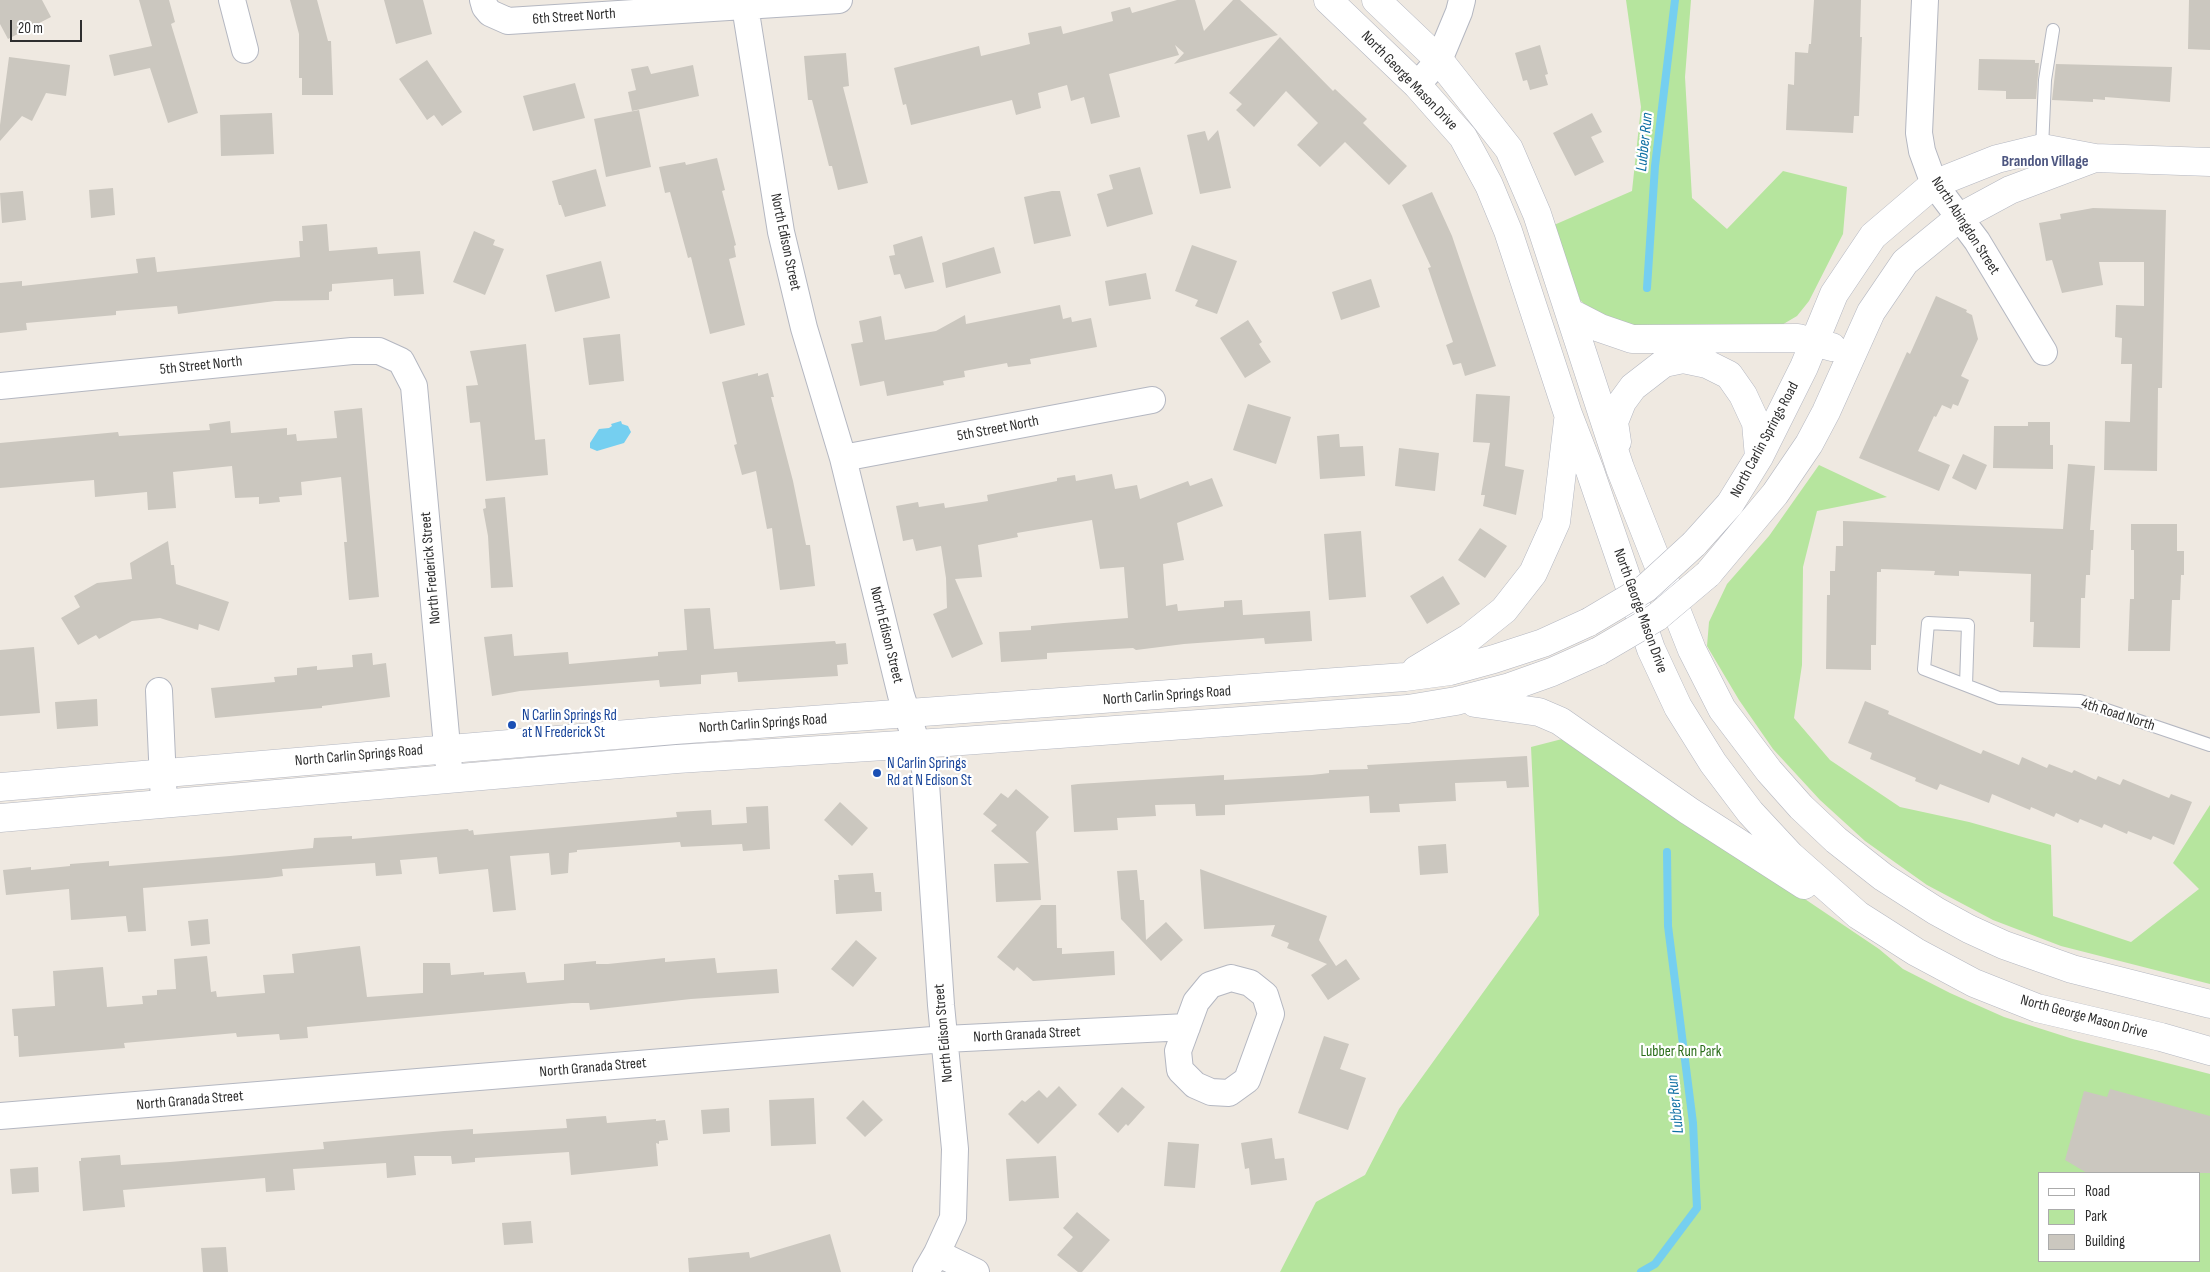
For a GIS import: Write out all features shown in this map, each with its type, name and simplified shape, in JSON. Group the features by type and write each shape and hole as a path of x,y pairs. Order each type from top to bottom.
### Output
{"main road":[{"name":"North George Mason Drive","path":"1328,0 1417,85 1464,137 1489,185 1508,231 1568,414 1590,471 1651,650 1678,707 1713,763 1750,812 1790,855 1858,915 1916,952 1974,983 2038,1008 2161,1036 2210,1050"},
{"name":"North George Mason Drive","path":"1376,0 1439,60 1510,149 1537,214 1620,468 1692,650 1722,709 1769,771 1801,807 1836,840 1884,877 1936,911 2004,945 2072,968 2210,1004"},
{"name":"North Carlin Springs Road","path":"0,787 448,748 1405,677 1450,671 1494,660 1543,643 1589,622 1646,588 1694,544 1730,504 1759,457 1815,342 1834,294 1873,236 1934,184 1997,159 2042,148 2095,158 2210,162"},
{"name":"North Carlin Springs Road","path":"0,818 677,759 1408,709 1456,702 1510,687 1552,672 1599,651 1657,617 1708,574 1775,494 1809,444 1826,412 1871,312 1905,262 1960,217 2010,190 2095,158"},
{"path":"1569,312 1600,328 1632,339 1790,338 1815,342 1852,353"},
{"path":"1620,468 1614,422 1622,402 1633,387 1664,363 1683,359 1707,364 1728,375 1743,395 1756,423 1759,457"},
{"path":"1405,677 1469,638 1504,610 1533,573 1556,522 1568,414"},
{"path":"1456,702 1513,707 1539,712 1560,721 1739,844 1817,894 1858,915"}],"street":[{"path":"232,0 246,50"},
{"name":"6th Street North","path":"487,6 508,21 744,3 840,0"},
{"path":"1417,85 1439,60 1462,0"},
{"name":"North Abingdon Street","path":"1924,0 1919,133 1922,151 1934,184 1960,217 2044,352"},
{"name":"North Edison Street","path":"744,3 781,232 804,328 843,458 906,714 925,769 955,1149 953,1218 931,1262"},
{"name":"5th Street North","path":"0,386 352,351 378,351 401,361"},
{"name":"North Frederick Street","path":"401,361 414,386 450,779"},
{"name":"5th Street North","path":"843,458 1152,400"},
{"path":"159,692 164,803"},
{"name":"North Granada Street","path":"0,1116 945,1039 1187,1027"},
{"path":"931,1262 976,1272"}],"lane":[{"path":"2042,148 2045,80 2052,30"},
{"name":"4th Road North","path":"1966,685 1968,624 1928,623 1924,669 1999,698 2080,701 2210,745"}],"green space":[{"path":"1626,0 1691,0 1685,77 1692,198 1727,229 1783,171 1847,187 1843,234 1809,301 1797,316 1780,326 1634,333 1592,311 1580,300 1554,225 1632,191 1641,107"},
{"path":"1819,465 1887,497 1817,511 1803,567 1802,665 1794,718 1830,760 1900,807 1969,822 2051,845 2053,916 2131,942 2199,889 2173,863 2210,805 2210,984 2061,946 1993,920 1927,885 1865,841 1820,800 1773,749 1739,700 1707,646 1709,622 1727,584 1769,536"},
{"name":"Lubber Run Park","path":"1566,738 1879,949 1903,969 1950,993 2004,1017 2073,1039 2210,1074 2210,1272 1280,1272 1316,1202 1365,1175 1399,1109 1539,915 1531,747"}],"water":[{"path":"621,421 622,424 628,426 631,432 624,443 597,451 590,448 590,443 599,429 609,428 612,426 611,424"}],"building":[{"path":"0,0 42,0 51,17 8,39 0,24"},
{"path":"139,0 169,0 175,22 171,24 198,113 168,123 150,68 114,76 109,55 152,46"},
{"path":"290,0 317,0 328,41 331,41 333,95 302,95 302,78 299,78 299,34"},
{"path":"384,0 423,0 432,34 396,44"},
{"path":"1177,0 1195,0 1204,31 1233,0 1240,0 1278,35 1174,64 1184,53 1175,45 1179,55 1109,74 1120,117 1091,124 1084,97 1071,101 1067,85 1038,93 1041,108 1016,115 1012,100 911,125 906,104 903,105 894,68 979,46 981,56 1030,44 1028,33 1061,26 1063,34 1113,21 1111,12 1130,7 1132,13"},
{"path":"1814,0 1861,0 1860,37 1862,37 1859,116 1854,116 1853,133 1786,130 1788,84 1794,85 1795,52 1808,53 1809,44 1811,44"},
{"path":"2189,0 2210,0 2210,50 2188,49"},
{"path":"1280,37 1333,91 1335,89 1367,119 1363,123 1407,166 1389,185 1345,142 1320,167 1297,145 1318,123 1286,91 1254,127 1236,110 1242,104 1229,93"},
{"path":"1540,45 1548,74 1545,75 1548,85 1530,90 1527,80 1523,81 1515,53"},
{"path":"846,53 849,86 843,87 868,183 838,190 832,166 829,166 812,100 808,100 804,56"},
{"path":"9,57 70,65 66,96 46,93 32,121 22,116 0,141 0,125"},
{"path":"1979,59 2035,60 2035,63 2039,63 2036,99 2006,99 2006,91 1978,90"},
{"path":"427,60 462,112 442,126 434,115 427,120 399,79"},
{"path":"2056,64 2172,67 2170,102 2105,97 2105,100 2093,99 2093,102 2052,100"},
{"path":"693,65 699,96 632,111 628,92 636,90 631,69 648,66 651,74"},
{"path":"575,83 585,118 533,131 523,96"},
{"path":"639,110 651,167 606,177 594,119"},
{"path":"272,113 274,154 221,156 220,115"},
{"path":"1592,113 1602,132 1591,137 1604,162 1575,176 1553,133"},
{"path":"1218,130 1231,188 1200,194 1187,135 1205,131 1208,141"},
{"path":"717,158 725,190 722,191 736,245 734,246 736,257 729,259 745,325 710,334 691,257 688,258 670,192 665,193 659,167 685,162 686,165"},
{"path":"1140,167 1153,214 1107,227 1097,194 1113,189 1109,175"},
{"path":"596,169 606,206 565,217 561,205 559,205 552,181"},
{"path":"113,188 115,215 91,218 89,190"},
{"path":"23,191 26,220 2,223 0,193"},
{"path":"1060,191 1071,236 1034,244 1024,197"},
{"path":"1432,192 1452,236 1496,366 1465,376 1461,363 1453,365 1446,345 1453,342 1428,268 1431,267 1402,205"},
{"path":"2093,208 2166,210 2162,388 2158,388 2157,471 2104,470 2105,421 2130,422 2132,364 2121,364 2122,338 2115,337 2116,305 2144,306 2144,262 2099,262 2103,285 2062,293 2052,260 2046,261 2039,223 2061,219 2060,214"},
{"path":"327,224 329,251 377,247 378,254 420,251 424,294 394,296 393,279 332,284 329,300 275,301 178,314 177,306 116,311 116,315 26,323 27,330 0,333 0,283 22,281 22,286 138,273 136,259 155,257 157,272 300,257 299,241 303,241 302,226"},
{"path":"474,231 495,240 493,245 504,249 485,295 453,282"},
{"path":"922,236 934,282 905,289 900,274 894,275 889,256 895,255 893,245"},
{"path":"1192,245 1237,261 1217,314 1195,306 1198,300 1175,291"},
{"path":"994,247 1001,273 946,288 942,263"},
{"path":"601,261 610,298 555,312 546,275"},
{"path":"1146,273 1151,299 1109,306 1105,281"},
{"path":"1371,279 1380,307 1341,320 1332,292"},
{"path":"1936,296 1967,310 1966,312 1972,315 1978,339 1961,376 1969,380 1958,406 1953,404 1951,409 1942,405 1936,417 1934,416 1918,451 1950,465 1939,491 1859,458 1907,352 1910,354"},
{"path":"1060,305 1063,319 1071,317 1072,322 1091,318 1097,347 1030,359 1031,364 1008,367 1007,363 964,371 965,377 943,381 944,385 887,396 884,381 860,386 851,344 863,342 859,321 881,316 885,340 936,331 965,315 966,324"},
{"path":"1248,320 1262,342 1259,344 1271,362 1245,378 1220,338"},
{"path":"620,334 624,381 589,385 583,338"},
{"path":"526,344 535,440 545,439 548,475 486,481 480,422 470,423 466,386 478,385 470,351"},
{"path":"758,373 758,376 768,373 774,397 771,397 793,481 806,545 810,545 815,586 780,590 772,528 767,529 756,471 742,475 734,445 737,444 722,382"},
{"path":"1476,394 1510,396 1505,466 1524,470 1516,515 1483,506 1485,495 1481,495 1490,443 1473,442"},
{"path":"1248,404 1291,417 1276,464 1233,450"},
{"path":"362,408 379,597 349,600 344,542 347,542 341,477 301,482 302,495 279,497 280,502 259,504 259,497 235,498 232,466 173,472 176,508 148,510 147,492 95,497 94,480 0,488 0,443 118,432 119,436 210,430 209,424 230,421 231,433 287,428 287,435 296,434 297,441 337,438 334,411"},
{"path":"2028,422 2050,422 2050,445 2053,445 2053,469 1993,468 1994,426 2028,426"},
{"path":"1339,434 1340,447 1363,446 1365,476 1320,479 1317,436"},
{"path":"1399,448 1439,453 1435,491 1395,486"},
{"path":"1963,454 1987,465 1976,490 1952,478"},
{"path":"2068,464 2095,466 2090,530 2094,530 2093,550 2091,550 2090,575 2086,575 2085,598 2081,598 2080,648 2033,647 2034,622 2030,622 2031,574 1959,571 1959,576 1934,575 1935,571 1881,569 1881,572 1877,572 1876,645 1871,645 1871,670 1826,669 1827,595 1830,595 1830,571 1835,571 1836,546 1843,546 1843,521 2063,529"},
{"path":"1112,474 1115,489 1137,485 1140,499 1188,481 1190,486 1212,478 1223,506 1177,523 1184,560 1163,564 1166,606 1177,604 1178,611 1224,607 1224,601 1242,600 1243,615 1310,611 1312,641 1265,644 1264,638 1136,650 1133,648 1047,653 1047,659 1001,662 999,632 1031,630 1031,626 1128,618 1124,567 1100,569 1092,520 1017,533 1018,537 978,545 982,577 955,579 983,644 952,658 933,614 947,608 946,578 941,546 916,551 913,539 903,541 896,506 918,502 919,507 944,503 945,508 988,501 987,495 1057,481 1057,478 1075,475 1076,481"},
{"path":"505,497 513,587 491,588 488,536 483,509 486,508 485,499"},
{"path":"2131,524 2177,524 2177,551 2184,551 2184,575 2181,575 2180,600 2172,600 2170,651 2128,651 2130,599 2134,599 2134,550 2131,550"},
{"path":"1480,528 1507,546 1485,578 1458,560"},
{"path":"1361,531 1366,597 1329,600 1324,534"},
{"path":"168,541 171,565 174,565 176,584 229,602 219,631 199,624 198,630 160,618 132,621 99,639 96,635 78,645 61,618 80,607 74,596 97,583 132,579 130,563"},
{"path":"1443,576 1460,604 1427,624 1410,596"},
{"path":"710,608 714,649 835,641 836,644 846,643 848,664 837,665 838,676 738,682 737,672 701,675 701,684 660,687 659,680 520,691 492,696 484,637 512,634 514,656 568,652 569,664 658,656 658,652 687,650 684,609"},
{"path":"34,647 40,713 0,716 0,650"},
{"path":"372,653 373,665 386,663 390,697 322,706 322,708 215,718 211,688 275,682 274,677 297,675 297,668 317,666 317,670 353,667 352,655"},
{"path":"97,699 98,726 57,729 55,702"},
{"path":"1865,701 1889,711 1888,714 1981,754 1983,750 2019,765 2022,757 2047,768 2049,764 2072,773 2074,770 2096,780 2098,776 2120,785 2123,779 2169,798 2171,794 2192,802 2174,845 2153,836 2151,840 2128,831 2127,834 2104,824 2102,828 2080,819 2078,823 2056,813 2054,817 2031,807 2030,810 1992,794 1989,803 1940,784 1937,790 1915,781 1916,778 1870,759 1872,753 1848,743"},
{"path":"1527,756 1529,787 1507,788 1506,781 1455,783 1456,801 1399,804 1400,812 1370,813 1369,796 1225,805 1225,815 1196,816 1195,804 1155,805 1156,816 1117,818 1118,830 1074,832 1071,785 1224,775 1224,780 1312,775 1329,773 1329,770 1368,769 1367,765"},
{"path":"1016,789 1049,817 1036,832 1041,900 996,902 994,864 1029,863 991,831 997,825 983,814 1001,793 1008,798"},
{"path":"840,802 868,828 852,846 824,820"},
{"path":"768,806 770,849 743,851 742,844 681,847 680,842 577,850 577,852 569,853 568,873 551,875 549,853 510,856 516,910 493,912 488,869 439,874 437,857 400,860 402,874 376,876 375,863 282,869 283,876 143,888 146,931 128,932 126,916 71,920 69,889 6,895 3,870 31,867 31,870 109,861 109,866 313,848 314,838 352,836 352,839 468,829 469,831 473,830 474,835 677,817 676,812 711,810 712,825 747,823 746,807"},
{"path":"1446,844 1448,873 1420,875 1418,846"},
{"path":"1200,869 1327,916 1319,940 1336,966 1346,959 1360,979 1328,1000 1311,975 1327,964 1287,948 1289,943 1271,936 1275,925 1204,929"},
{"path":"1137,870 1140,900 1144,900 1146,940 1166,922 1183,940 1161,961 1121,919 1117,871"},
{"path":"873,873 875,892 881,892 882,911 836,914 834,880 839,880 838,875"},
{"path":"1041,905 1056,905 1057,948 1062,948 1062,954 1114,951 1115,975 1033,981 1017,967 1014,971 997,957"},
{"path":"208,919 210,944 191,946 188,921"},
{"path":"856,940 877,958 853,987 831,969"},
{"path":"360,946 367,997 423,993 423,963 450,963 451,975 484,972 484,975 525,972 527,983 564,980 564,964 596,961 596,964 608,964 665,958 665,962 715,958 717,973 777,969 779,993 691,999 590,1010 589,1003 572,1003 307,1027 308,1038 280,1040 279,1034 237,1037 236,1033 124,1043 125,1048 19,1057 18,1036 14,1036 12,1009 55,1006 53,971 103,967 107,1007 143,1004 142,996 157,995 157,990 176,989 174,959 207,956 211,992 216,991 217,997 265,993 263,975 294,973 292,954"},
{"path":"1324,1036 1349,1044 1340,1069 1366,1078 1348,1130 1298,1113"},
{"path":"1059,1086 1077,1105 1038,1144 1008,1114 1022,1100 1025,1102 1039,1090 1047,1098"},
{"path":"1122,1087 1145,1107 1128,1126 1126,1124 1118,1133 1098,1114"},
{"path":"2110,1089 2210,1116 2210,1173 2085,1172 2065,1160 2084,1091 2107,1097"},
{"path":"814,1098 816,1144 771,1146 769,1100"},
{"path":"863,1100 883,1120 865,1137 846,1118"},
{"path":"729,1108 730,1132 703,1134 701,1110"},
{"path":"606,1116 607,1123 665,1120 668,1140 659,1141 659,1144 656,1143 658,1166 571,1175 569,1152 475,1158 475,1162 452,1164 451,1156 414,1156 416,1175 387,1178 386,1163 293,1169 295,1190 266,1192 265,1178 123,1190 125,1207 83,1211 79,1161 81,1161 81,1158 120,1155 121,1165 170,1162 324,1149 323,1142 444,1131 473,1129 473,1134 567,1128 566,1119"},
{"path":"1272,1138 1275,1159 1284,1158 1287,1180 1251,1185 1249,1168 1245,1169 1241,1143"},
{"path":"1168,1142 1199,1144 1195,1188 1164,1186"},
{"path":"1056,1156 1059,1198 1009,1201 1006,1159"},
{"path":"38,1167 39,1192 12,1194 10,1169"},
{"path":"1077,1212 1110,1240 1082,1272 1078,1272 1057,1255 1073,1237 1063,1228"},
{"path":"531,1221 533,1243 504,1245 502,1223"},
{"path":"830,1234 841,1272 689,1272 688,1258 749,1252 750,1258"},
{"path":"226,1247 228,1272 203,1272 201,1248"}],"waterway":[{"name":"Lubber Run","path":"1647,288 1655,166 1675,0"},
{"name":"Lubber Run","path":"1641,1272 1655,1264 1697,1208 1693,1123 1668,926 1667,852"}],"place":[{"name":"N Carlin Springs Rd at N Frederick St","path":"512,725"},
{"name":"N Carlin Springs Rd at N Edison St","path":"877,773"}],"district":[{"name":"Brandon Village","path":"2045,162"}]}
